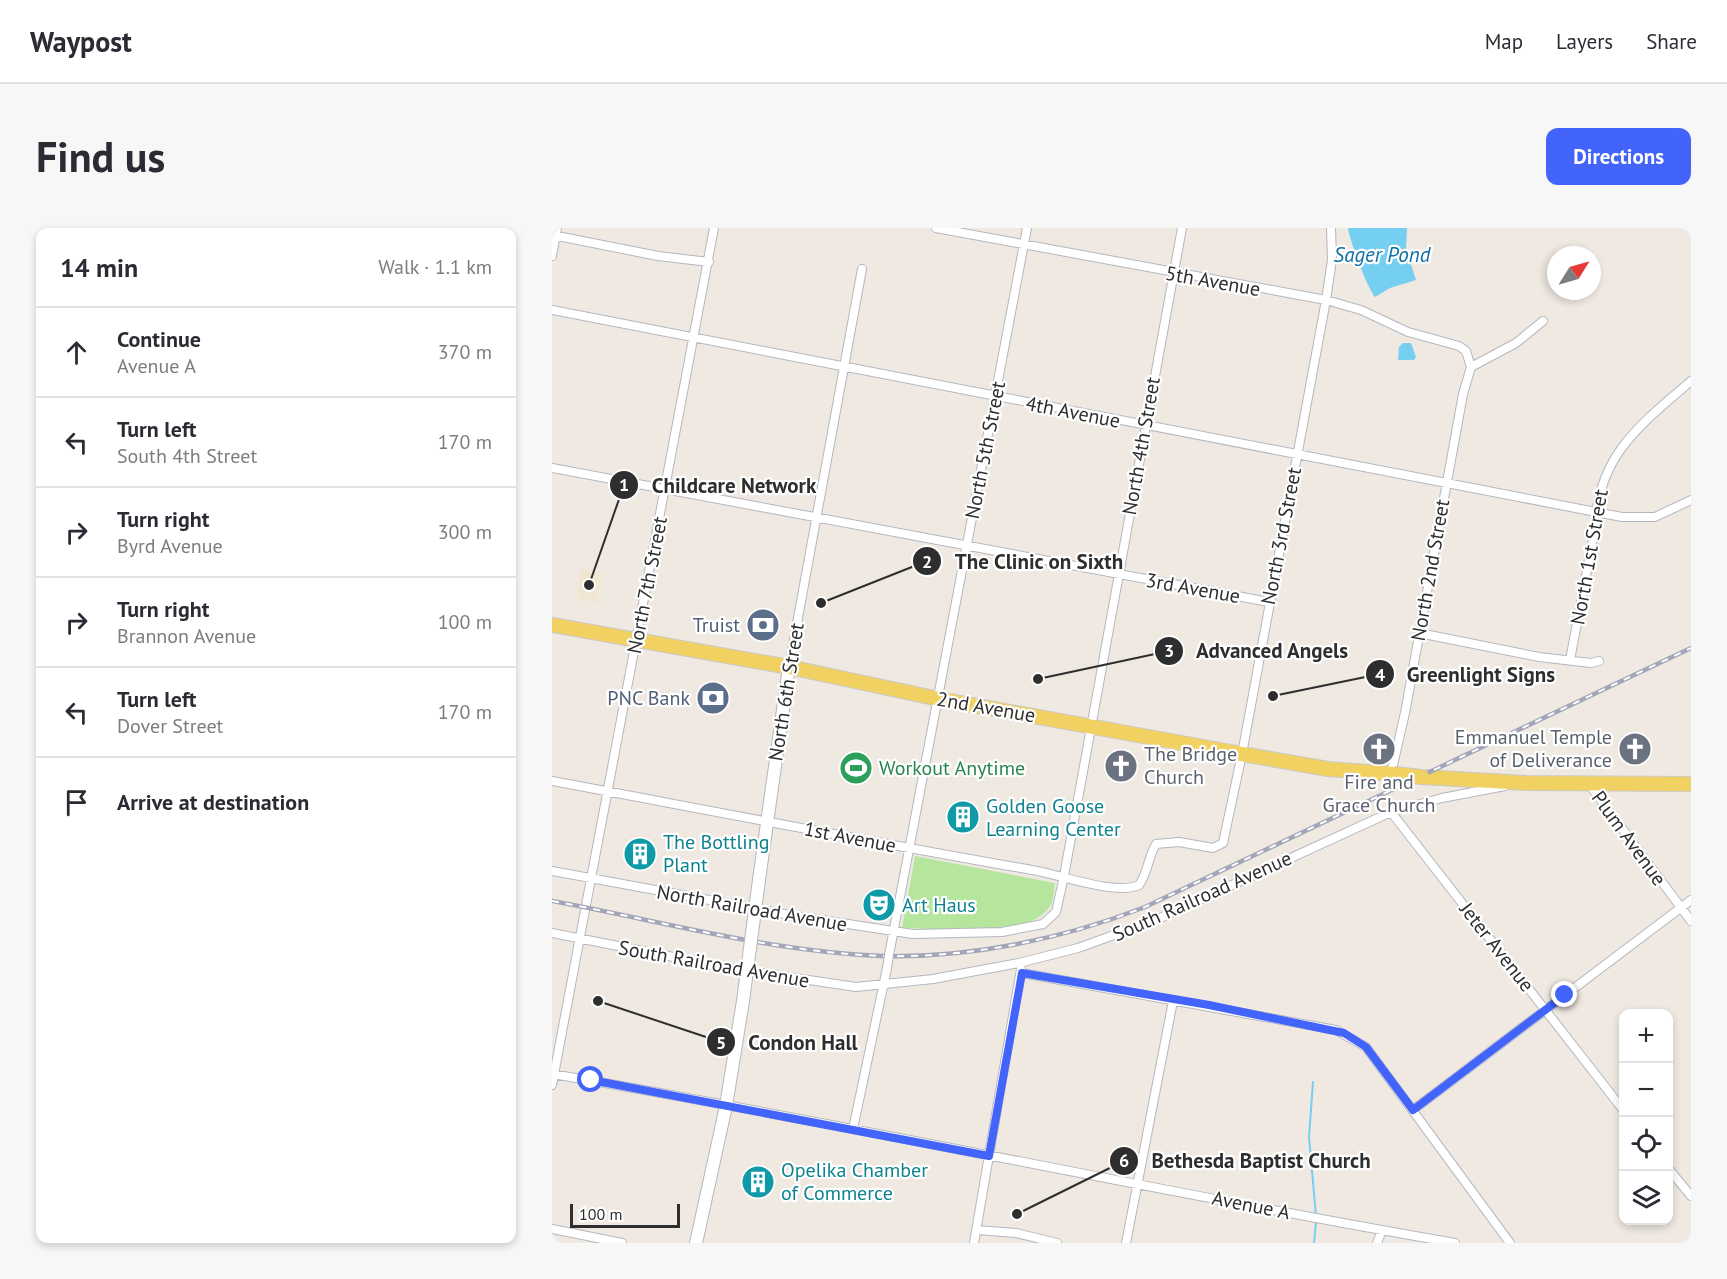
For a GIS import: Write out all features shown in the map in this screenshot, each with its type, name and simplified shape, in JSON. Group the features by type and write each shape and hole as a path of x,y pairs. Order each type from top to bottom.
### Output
{"main road":[{"name":"2nd Avenue","path":"552,625 789,667 939,699 1328,769 1437,780 1691,784"}],"street":[{"name":"North 7th Street","path":"552,1085 714,228"},
{"name":"5th Avenue","path":"936,228 1173,274 1326,300 1361,310 1408,332 1459,346 1470,357 1471,367"},
{"name":"North 5th Street","path":"852,1129 911,849 1027,228"},
{"name":"North 4th Street","path":"1056,912 1182,228"},
{"name":"North 3rd Street","path":"1144,878 1151,852 1156,844 1179,842 1213,848 1222,843 1242,754 1326,300 1332,260 1331,228"},
{"path":"552,256 555,233 658,256 709,262"},
{"name":"North 6th Street","path":"696,1243 726,1106 789,667 862,268"},
{"name":"4th Avenue","path":"552,310 844,365 1145,426 1596,510 1622,517 1647,518 1691,500"},
{"path":"1471,367 1516,343 1543,321"},
{"name":"North 2nd Street","path":"1393,774 1446,481 1471,367"},
{"name":"North 1st Street","path":"1570,660 1601,486 1621,447 1637,427 1691,381"},
{"name":"3rd Avenue","path":"552,468 967,548 1269,602"},
{"path":"1419,633 1539,657 1591,663 1599,661"},
{"name":"1st Avenue","path":"552,781 1064,876 1122,889 1139,885 1144,878"},
{"name":"South Railroad Avenue","path":"552,933 821,984 883,986 1019,963 1078,948 1158,920 1392,812 1442,798 1526,783"},
{"name":"Plum Avenue","path":"1589,784 1691,921"},
{"name":"Jeter Avenue","path":"1392,812 1619,1106"},
{"name":"North Railroad Avenue","path":"552,871 894,935 1002,932 1043,924 1056,912"},
{"path":"1413,1110 1691,900"},
{"path":"974,1243 1022,973 1019,963"},
{"path":"1022,973 1344,1033 1366,1047 1509,1243"},
{"path":"1126,1243 1173,1001"},
{"name":"Avenue A","path":"553,1074 677,1094 726,1106 1455,1243"},
{"path":"1670,1171 1691,1196"},
{"path":"552,1229 622,1243"},
{"path":"977,1230 1016,1233 1057,1243"},
{"path":"1377,1243 1382,1230"}],"shaded area":[{"path":"581,569 602,574 597,603 580,600 577,596"}],"green space":[{"path":"915,856 1055,883 1052,901 1039,917 1024,924 1004,928 959,930 902,928"}],"water":[{"name":"Sager Pond","path":"1348,228 1407,228 1406,249 1416,280 1390,288 1375,297 1359,264"},
{"path":"1403,343 1411,343 1416,357 1414,360 1398,360 1399,347"}],"waterway":[{"path":"1313,1082 1309,1137 1316,1216"},
{"path":"1314,1243 1316,1222"}],"railway":[{"path":"552,901 716,935 799,949 841,953 883,956 950,954 1049,937 1145,907 1691,648"}],"place":[{"name":"Childcare Network","path":"589,585"},
{"name":"The Clinic on Sixth","path":"821,603"},
{"name":"Truist","path":"763,625"},
{"name":"Advanced Angels","path":"1038,679"},
{"name":"Greenlight Signs","path":"1273,696"},
{"name":"PNC Bank","path":"713,698"},
{"name":"Fire and Grace Church","path":"1379,749"},
{"name":"Emmanuel Temple of Deliverance","path":"1635,749"},
{"name":"The Bridge Church","path":"1121,766"},
{"name":"Workout Anytime","path":"856,768"},
{"name":"Golden Goose Learning Center","path":"963,817"},
{"name":"The Bottling Plant","path":"640,854"},
{"name":"Art Haus","path":"879,905"},
{"name":"Condon Hall","path":"598,1001"},
{"name":"Opelika Chamber of Commerce","path":"758,1182"},
{"name":"Bethesda Baptist Church","path":"1017,1214"}],"route":[{"path":"591,1080 677,1094 793,1119 989,1156 1022,973 1173,1001 1209,1005 1336,1030 1366,1047 1413,1110 1565,995"}]}
